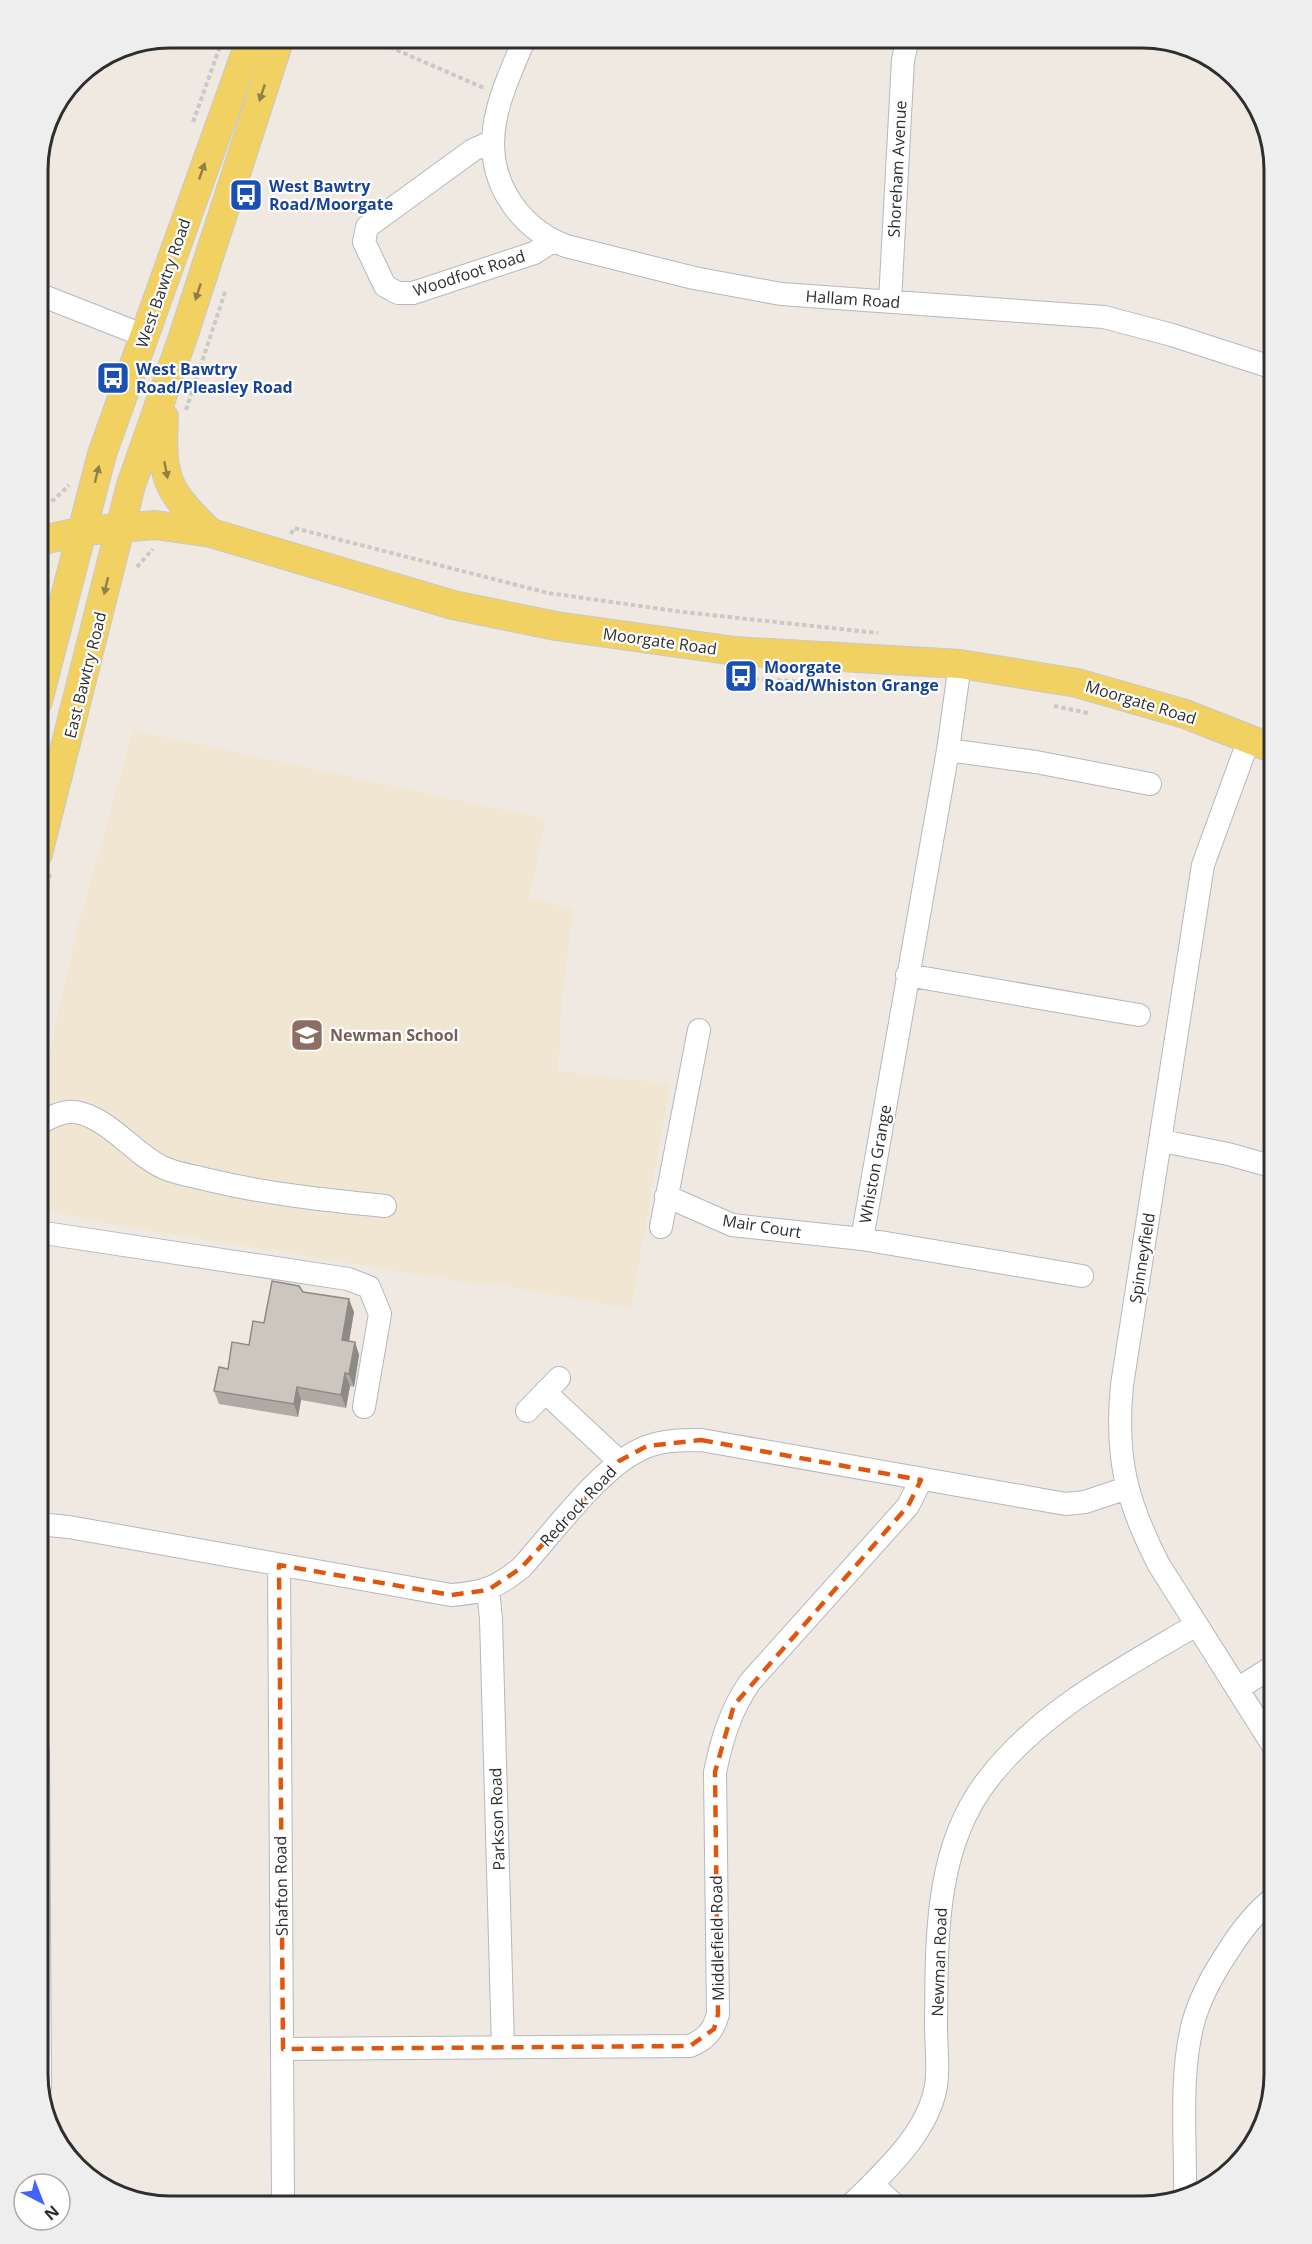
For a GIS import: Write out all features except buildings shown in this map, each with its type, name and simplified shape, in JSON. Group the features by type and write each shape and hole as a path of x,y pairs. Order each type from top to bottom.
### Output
{"main road":[{"name":"West Bawtry Road","path":"83,531 102,454 246,48"},
{"path":"119,529 131,485 165,391 276,48"},
{"path":"165,391 163,449 167,477 177,500 211,533"},
{"name":"Moorgate Road","path":"48,539 83,531 155,525 211,533 287,546 453,606 556,626 735,651 960,664 1066,681 1120,694 1185,714 1262,744"},
{"name":"East Bawtry Road","path":"48,816 98,623 119,529"},
{"path":"48,659 83,531"}],"street":[{"path":"491,142 501,95 521,48"},
{"name":"Shoreham Avenue","path":"890,301 903,60 906,48"},
{"name":"Hallam Road","path":"491,142 499,181 511,202 526,222 553,241 694,278 781,294 1104,317 1172,335 1264,364"},
{"name":"Woodfoot Road","path":"491,142 473,150 367,228 364,242 385,286 398,294 413,293 534,253 553,241"},
{"path":"48,298 145,336"},
{"name":"Whiston Grange","path":"960,664 948,750 862,1239 1082,1276"},
{"name":"Spinneyfield","path":"1262,744 1203,866 1162,1141 1122,1385 1119,1441 1127,1488 1144,1535 1196,1624 1264,1730"},
{"path":"948,750 1036,762 1150,784"},
{"path":"907,975 1139,1015"},
{"path":"661,1227 699,1030"},
{"path":"48,1119 55,1115 74,1112 88,1116 148,1159 166,1169 248,1189 309,1199 385,1206"},
{"path":"1162,1141 1228,1154 1264,1164"},
{"name":"Mair Court","path":"666,1196 732,1225 862,1239"},
{"path":"48,1234 348,1279 369,1287 380,1314 364,1407"},
{"path":"527,1411 552,1385 619,1461"},
{"name":"Redrock Road","path":"48,1526 451,1595 488,1590 521,1568 619,1461 647,1446 675,1440 701,1440 1066,1504 1085,1502 1127,1488"},
{"name":"Middlefield Road","path":"283,2049 690,2046 703,2040 714,2029 718,2014 715,1772 721,1742 734,1705 750,1683 908,1506 921,1480"},
{"name":"Shafton Road","path":"279,1565 283,2196"},
{"name":"Parkson Road","path":"488,1590 503,2047"},
{"name":"Newman Road","path":"860,2196 910,2141 926,2114 936,2086 938,1915 949,1863 963,1821 988,1779 1027,1737 1077,1696 1196,1624"},
{"path":"1237,1689 1264,1673"},
{"path":"1185,2188 1186,2068 1193,2022 1211,1978 1233,1942 1264,1906"},
{"path":"872,2184 885,2196"}],"path":[{"path":"392,48 501,95"},
{"path":"183,419 222,307 227,286"},
{"path":"287,546 294,528 548,593 683,612 887,634"}],"highlighted area":[{"path":"701,1440 921,1480 908,1506 734,1705 715,1772 718,2014 714,2029 690,2046 283,2049 279,1565 451,1595 488,1590 521,1568 619,1461 647,1446"}],"shaded area":[{"name":"Newman School","path":"133,730 546,819 529,898 573,909 562,999 558,1071 670,1084 631,1309 484,1282 483,1285 91,1221 48,1210 48,1059 77,931"}],"place":[{"name":"West Bawtry Road/Moorgate","path":"246,195"},
{"name":"West Bawtry Road/Pleasley Road","path":"113,378"},
{"name":"Moorgate Road/Whiston Grange","path":"741,676"},
{"name":"Newman School","path":"307,1035"}]}
